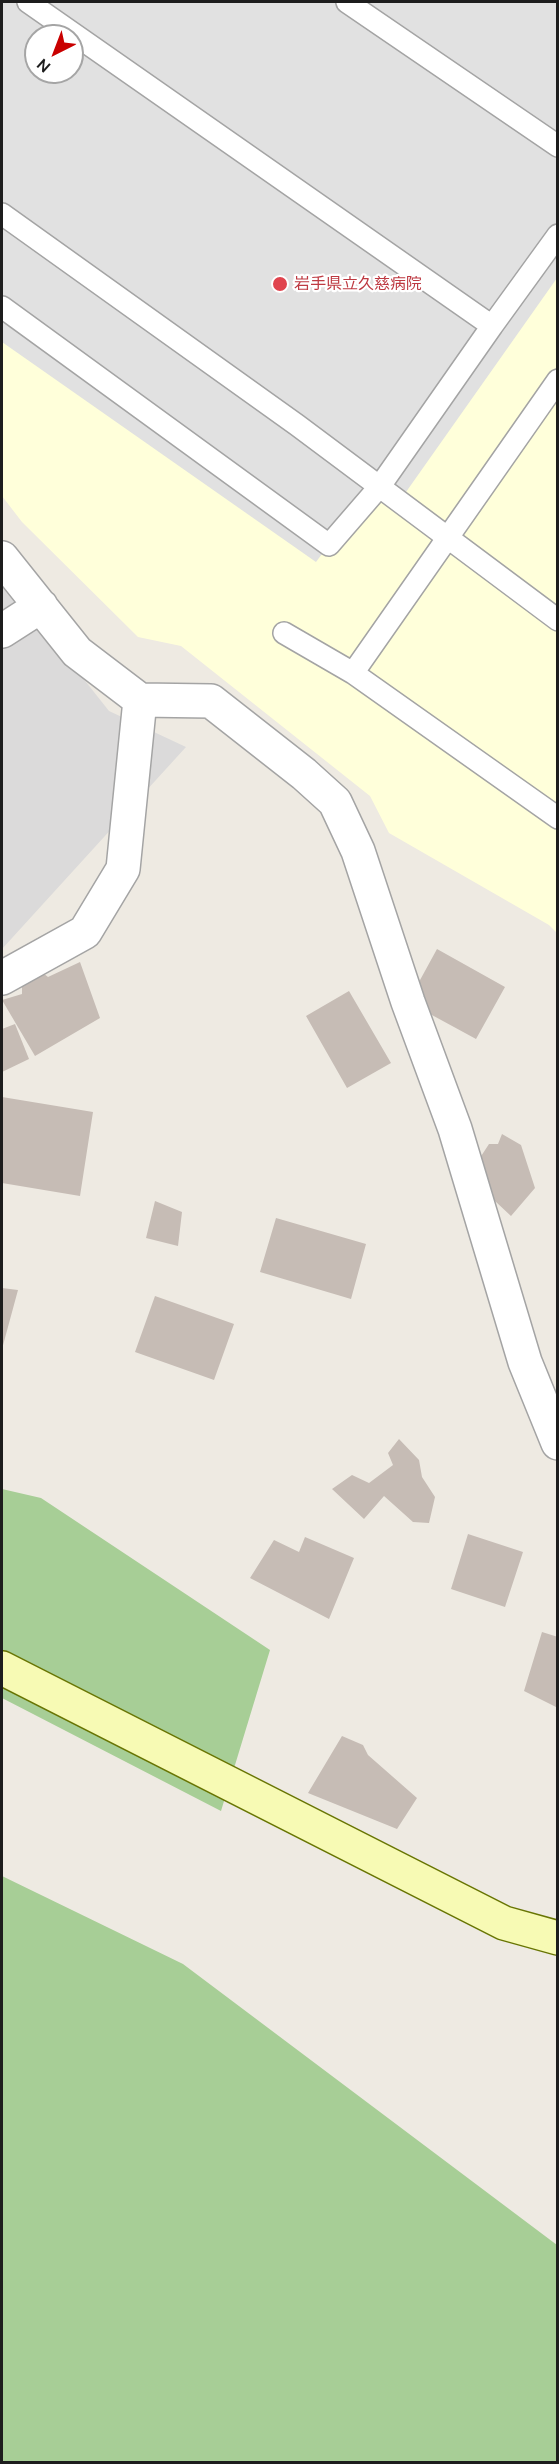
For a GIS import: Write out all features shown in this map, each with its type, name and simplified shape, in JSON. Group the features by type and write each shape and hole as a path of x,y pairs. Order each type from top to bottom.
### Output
{"street":[{"path":"2,558 77,652 140,700 211,701 304,774 335,802 358,851 408,1002 456,1129 525,1362 558,1443"},
{"path":"2,631 41,606"},
{"path":"2,978 85,932 123,869 140,700"},
{"path":"2,1668 504,1923 558,1938"}],"lane":[{"path":"27,2 492,326"},
{"path":"347,2 558,146"},
{"path":"2,214 380,486 558,620"},
{"path":"2,307 329,545 380,486 558,234"},
{"path":"353,673 558,380"},
{"path":"284,633 353,673 558,818"}],"shaded area":[{"name":"岩手県立久慈病院","path":"2,2 557,2 557,933 549,925 389,833 370,796 181,646 138,637 22,522 2,496"},
{"path":"2,2 557,2 557,278 406,492 380,476 316,562 2,342"},
{"path":"2,576 109,711 186,747 2,949"}],"green space":[{"path":"2,1489 41,1498 270,1650 221,1811 2,1698"},
{"path":"2,1876 183,1964 557,2245 557,2462 2,2462"}],"building":[{"path":"437,949 505,987 476,1039 408,1002"},
{"path":"80,962 100,1018 35,1056 2,1000 22,994 22,980 38,969 48,977"},
{"path":"349,991 391,1063 347,1088 306,1016"},
{"path":"15,1024 29,1059 2,1072 2,1029"},
{"path":"2,1097 93,1112 80,1196 2,1183"},
{"path":"502,1134 521,1145 535,1188 511,1216 481,1188 474,1167 489,1144 498,1144"},
{"path":"155,1201 182,1212 178,1246 146,1238"},
{"path":"276,1218 366,1244 351,1299 260,1272"},
{"path":"2,1288 18,1290 2,1349"},
{"path":"155,1296 234,1324 214,1380 135,1352"},
{"path":"399,1439 419,1460 422,1477 435,1497 429,1523 413,1522 384,1496 364,1519 332,1489 352,1475 369,1483 393,1465 388,1453"},
{"path":"468,1534 523,1552 505,1607 451,1589"},
{"path":"305,1537 354,1558 329,1619 250,1578 274,1540 299,1552"},
{"path":"542,1632 558,1637 558,1708 524,1691"},
{"path":"342,1736 363,1745 368,1755 417,1798 397,1829 308,1793"}],"place":[{"name":"岩手県立久慈病院","path":"280,284"}]}
